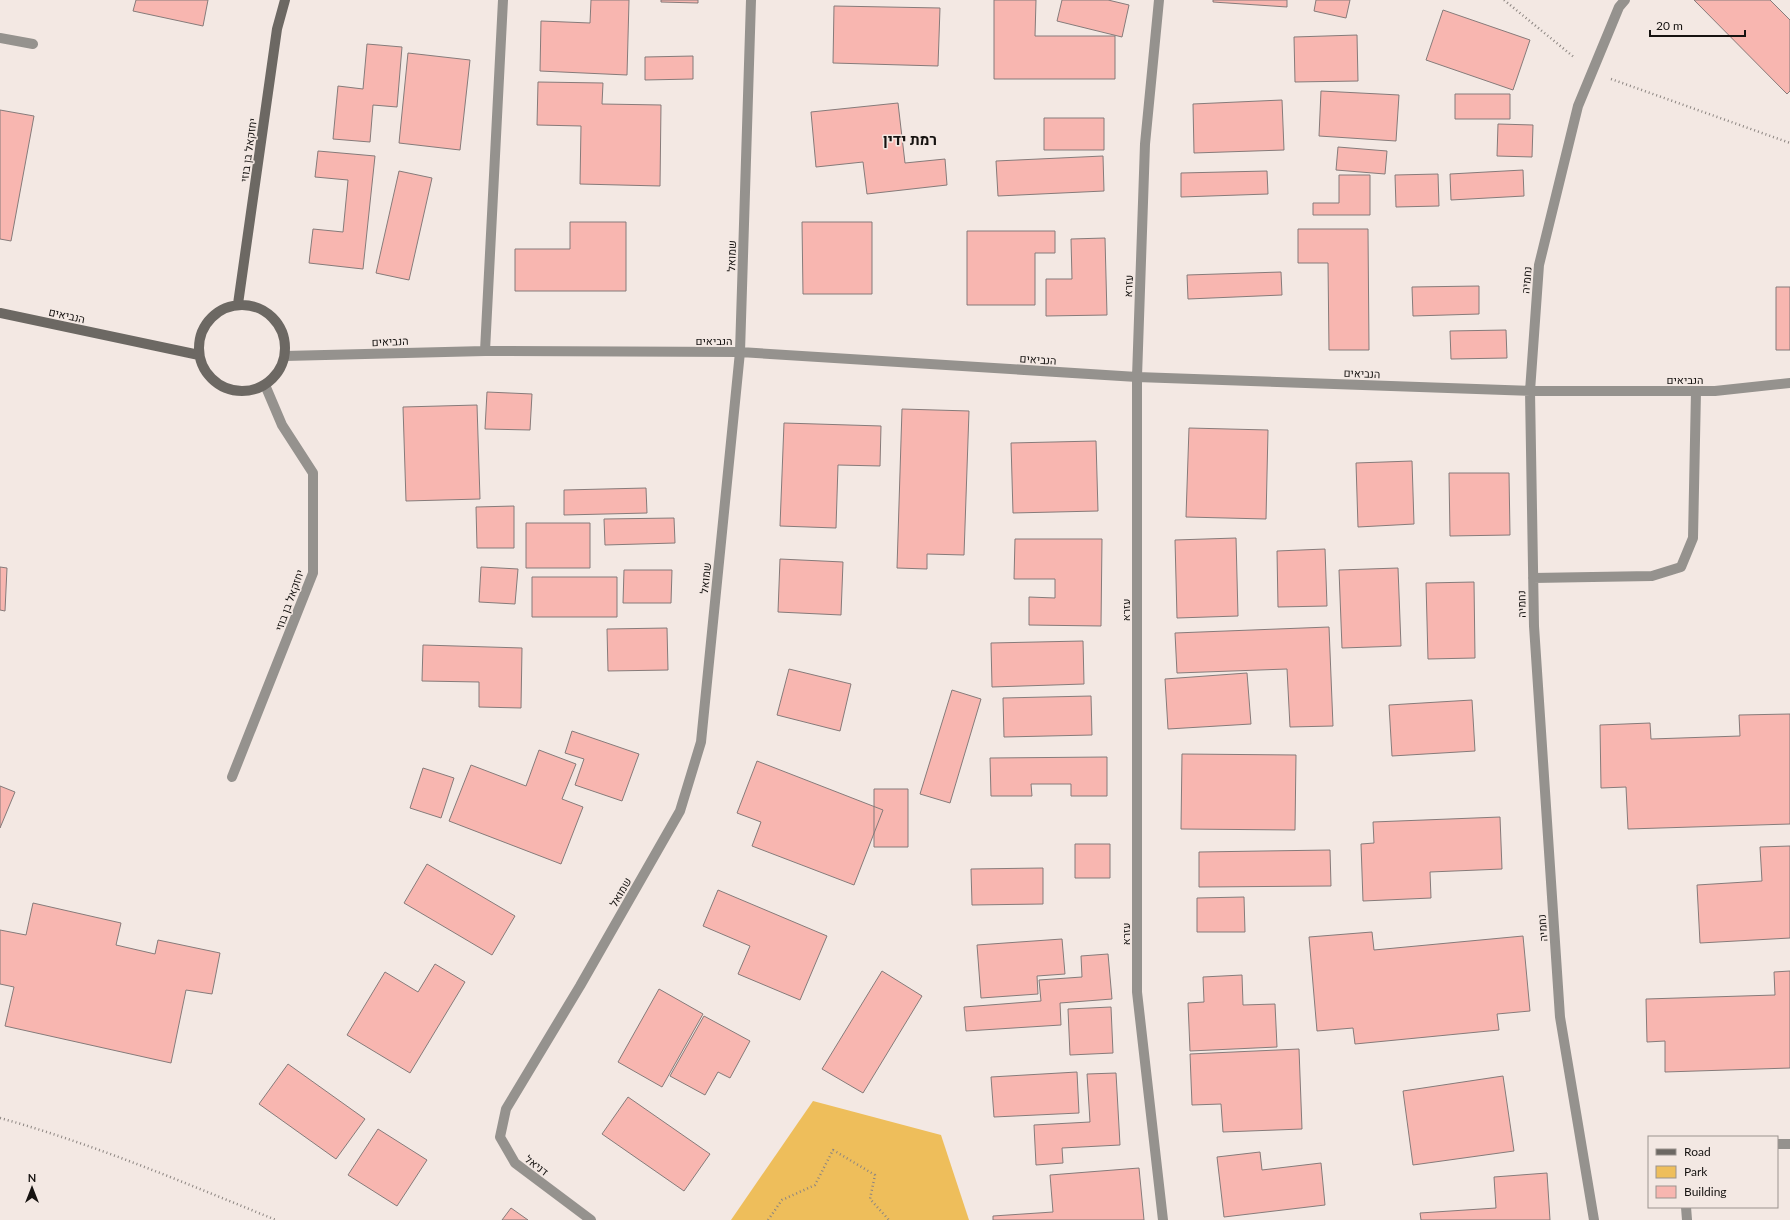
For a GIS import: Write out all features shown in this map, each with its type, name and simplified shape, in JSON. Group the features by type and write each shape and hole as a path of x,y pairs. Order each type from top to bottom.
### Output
{"street":[{"name":"יחזקאל בן בוזי","path":"238,304 277,29 285,0"},
{"path":"485,351 503,0"},
{"name":"שמואל","path":"506,1109 580,986 680,811 701,742 740,352 751,0"},
{"name":"עזרא","path":"1159,0 1145,144 1137,377 1137,992 1163,1220"},
{"name":"נחמיה","path":"1594,1220 1560,1017 1534,626 1530,391 1538,265 1578,106 1619,7 1625,0"},
{"path":"0,38 33,44"},
{"path":"238,304 253,305 264,310 275,319 286,341 285,356 276,375 265,385 249,391 235,391 220,385 207,373 199,355 199,341 207,322 221,309 238,304"},
{"name":"הנביאים","path":"0,313 199,355"},
{"name":"הנביאים","path":"285,356 485,351 740,352 1137,377 1530,391 1715,391 1790,383"},
{"name":"יחזקאל בן בוזי","path":"232,777 313,573 313,473 282,425 265,385"},
{"path":"1533,578 1652,576 1681,567 1693,538 1696,391"},
{"name":"דניאל","path":"506,1109 500,1136 515,1164 592,1220"},
{"path":"1778,1144 1790,1144"},
{"path":"1686,1208 1688,1220"}],"path":[{"path":"1504,0 1592,72 1790,143"},
{"path":"0,1118 23,1124 144,1166 276,1220"},
{"path":"768,1220 782,1200 815,1185 833,1150 875,1174 870,1199 889,1220"}],"green space":[{"path":"813,1101 941,1135 969,1220 731,1220"}],"building":[{"path":"136,0 208,0 203,26 133,11"},
{"path":"591,0 629,0 627,75 540,71 541,21 590,23"},
{"path":"661,0 698,0 698,3 661,2"},
{"path":"994,0 1036,0 1035,36 1115,36 1115,79 994,79"},
{"path":"1062,0 1108,0 1129,5 1122,37 1057,21"},
{"path":"1213,0 1287,0 1287,7 1213,2"},
{"path":"1316,0 1350,0 1346,18 1314,11"},
{"path":"1694,0 1770,0 1790,20 1790,91 1787,94"},
{"path":"834,6 940,8 938,66 833,63"},
{"path":"1443,10 1530,40 1513,90 1426,60"},
{"path":"1357,35 1358,81 1295,82 1294,37"},
{"path":"367,44 402,47 397,107 373,105 370,142 333,139 338,86 363,89"},
{"path":"408,53 470,60 460,150 399,143"},
{"path":"693,56 693,79 645,80 645,57"},
{"path":"538,82 603,83 602,104 661,105 660,186 580,184 581,126 537,125"},
{"path":"1321,91 1399,95 1396,141 1319,136"},
{"path":"1455,94 1510,94 1510,119 1455,119"},
{"path":"1282,100 1284,150 1194,153 1193,104"},
{"path":"898,103 905,163 945,159 947,185 867,194 863,162 816,167 811,112"},
{"path":"0,110 34,116 11,241 0,239"},
{"path":"1044,118 1104,118 1104,150 1044,150"},
{"path":"1498,124 1533,125 1532,157 1497,156"},
{"path":"1338,147 1387,151 1385,174 1336,170"},
{"path":"318,151 375,156 363,269 309,263 313,229 343,232 348,180 315,177"},
{"path":"1103,156 1104,191 998,196 996,161"},
{"path":"1523,170 1524,196 1451,200 1450,174"},
{"path":"399,171 432,178 409,280 376,273"},
{"path":"1267,171 1268,194 1181,197 1181,173"},
{"path":"1438,174 1439,206 1396,207 1395,175"},
{"path":"1339,175 1370,175 1370,215 1313,215 1313,203 1339,203"},
{"path":"570,222 626,222 626,291 515,291 515,249 570,249"},
{"path":"802,222 872,222 872,294 803,294"},
{"path":"1298,229 1368,229 1369,350 1329,350 1328,263 1298,263"},
{"path":"967,231 1055,231 1055,253 1035,253 1035,305 967,305"},
{"path":"1105,238 1107,315 1046,316 1046,279 1072,279 1071,239"},
{"path":"1281,272 1282,295 1188,299 1187,275"},
{"path":"1479,286 1479,314 1413,316 1412,287"},
{"path":"1776,287 1790,287 1790,350 1776,350"},
{"path":"1506,330 1507,358 1451,359 1450,331"},
{"path":"487,392 532,394 530,430 485,429"},
{"path":"477,405 480,499 406,501 403,407"},
{"path":"902,409 969,411 964,555 927,554 927,569 897,568"},
{"path":"784,423 881,426 880,466 838,465 836,528 780,526"},
{"path":"1189,428 1268,430 1266,519 1186,517"},
{"path":"1096,441 1098,511 1013,513 1011,443"},
{"path":"1412,461 1414,524 1358,527 1356,463"},
{"path":"1449,473 1509,473 1510,535 1450,536"},
{"path":"646,488 647,513 564,515 564,490"},
{"path":"514,506 514,548 477,548 476,507"},
{"path":"674,518 675,543 605,545 604,519"},
{"path":"526,523 590,523 590,568 526,568"},
{"path":"1236,538 1238,616 1177,618 1175,540"},
{"path":"1015,539 1102,539 1101,626 1029,625 1029,597 1055,598 1055,579 1014,579"},
{"path":"1325,549 1327,606 1278,607 1277,551"},
{"path":"780,559 843,562 841,615 778,612"},
{"path":"0,567 7,568 5,611 0,610"},
{"path":"481,567 518,569 515,604 479,602"},
{"path":"1398,568 1401,646 1342,648 1339,570"},
{"path":"624,570 672,570 671,603 623,603"},
{"path":"532,577 617,577 617,617 532,617"},
{"path":"1474,582 1475,658 1428,659 1426,583"},
{"path":"1329,627 1333,726 1290,727 1287,669 1177,673 1175,633"},
{"path":"667,628 668,670 608,671 607,629"},
{"path":"1083,641 1084,684 992,687 991,643"},
{"path":"423,645 522,648 521,708 479,707 479,682 422,681"},
{"path":"789,669 851,684 840,731 777,715"},
{"path":"1247,673 1251,724 1168,729 1165,679"},
{"path":"952,690 981,699 950,803 920,794"},
{"path":"1091,696 1092,735 1004,737 1003,698"},
{"path":"1472,700 1475,751 1392,756 1389,705"},
{"path":"1790,714 1790,824 1628,829 1626,787 1601,788 1600,725 1650,723 1651,739 1740,736 1739,715"},
{"path":"572,731 639,754 622,801 575,785 584,759 565,753"},
{"path":"539,750 576,764 562,799 583,807 561,864 449,821 471,765 526,786"},
{"path":"1182,754 1296,755 1295,830 1181,829"},
{"path":"1107,757 1107,796 1071,796 1071,784 1031,784 1032,796 991,796 990,758"},
{"path":"757,761 883,810 854,885 752,846 761,822 737,813"},
{"path":"423,768 454,778 441,818 410,808"},
{"path":"0,786 15,792 0,828"},
{"path":"874,789 908,789 908,847 874,847"},
{"path":"1500,817 1502,869 1430,872 1431,898 1363,901 1361,844 1374,843 1373,822"},
{"path":"1075,844 1110,844 1110,878 1075,878"},
{"path":"1790,846 1790,938 1700,943 1697,885 1762,881 1760,847"},
{"path":"1330,850 1331,886 1199,887 1199,852"},
{"path":"427,864 515,916 492,955 404,903"},
{"path":"1043,868 1043,904 972,905 971,869"},
{"path":"718,890 827,936 800,1000 738,974 750,946 703,926"},
{"path":"1244,897 1245,932 1197,932 1197,898"},
{"path":"33,903 121,923 116,945 155,954 158,940 220,953 212,994 186,990 171,1063 5,1026 14,987 0,984 0,930 26,935"},
{"path":"1372,932 1374,950 1523,936 1530,1011 1497,1014 1499,1030 1355,1044 1353,1028 1317,1031 1309,937"},
{"path":"1062,939 1065,974 1037,976 1038,994 981,998 977,945"},
{"path":"1108,954 1112,999 1060,1003 1061,1025 966,1031 964,1007 1041,1001 1039,980 1082,977 1081,956"},
{"path":"435,964 465,982 410,1073 347,1035 385,972 418,992"},
{"path":"882,971 922,996 863,1093 822,1069"},
{"path":"1790,971 1790,1068 1665,1072 1665,1041 1647,1042 1646,999 1775,995 1774,972"},
{"path":"1242,975 1243,1005 1275,1004 1277,1047 1190,1051 1188,1003 1204,1002 1203,977"},
{"path":"659,989 703,1014 662,1087 618,1062"},
{"path":"1111,1007 1113,1053 1070,1055 1068,1009"},
{"path":"704,1016 750,1041 730,1078 718,1072 705,1095 670,1076"},
{"path":"1299,1049 1302,1129 1223,1132 1221,1104 1192,1105 1190,1054"},
{"path":"288,1064 365,1119 336,1159 259,1104"},
{"path":"1077,1072 1079,1113 994,1117 991,1077"},
{"path":"1116,1073 1120,1145 1062,1148 1063,1163 1036,1165 1034,1125 1090,1122 1087,1074"},
{"path":"1503,1076 1514,1151 1413,1165 1403,1091"},
{"path":"628,1097 710,1154 684,1191 602,1134"},
{"path":"378,1129 427,1160 397,1206 348,1175"},
{"path":"1260,1152 1262,1170 1321,1163 1325,1205 1224,1217 1217,1157"},
{"path":"1139,1168 1144,1220 993,1220 993,1216 1053,1212 1050,1175"},
{"path":"1547,1173 1550,1220 1421,1220 1420,1213 1496,1208 1494,1177"},
{"path":"511,1208 528,1220 502,1220"}],"district":[{"name":"רמת ידין","path":"910,139"}]}
